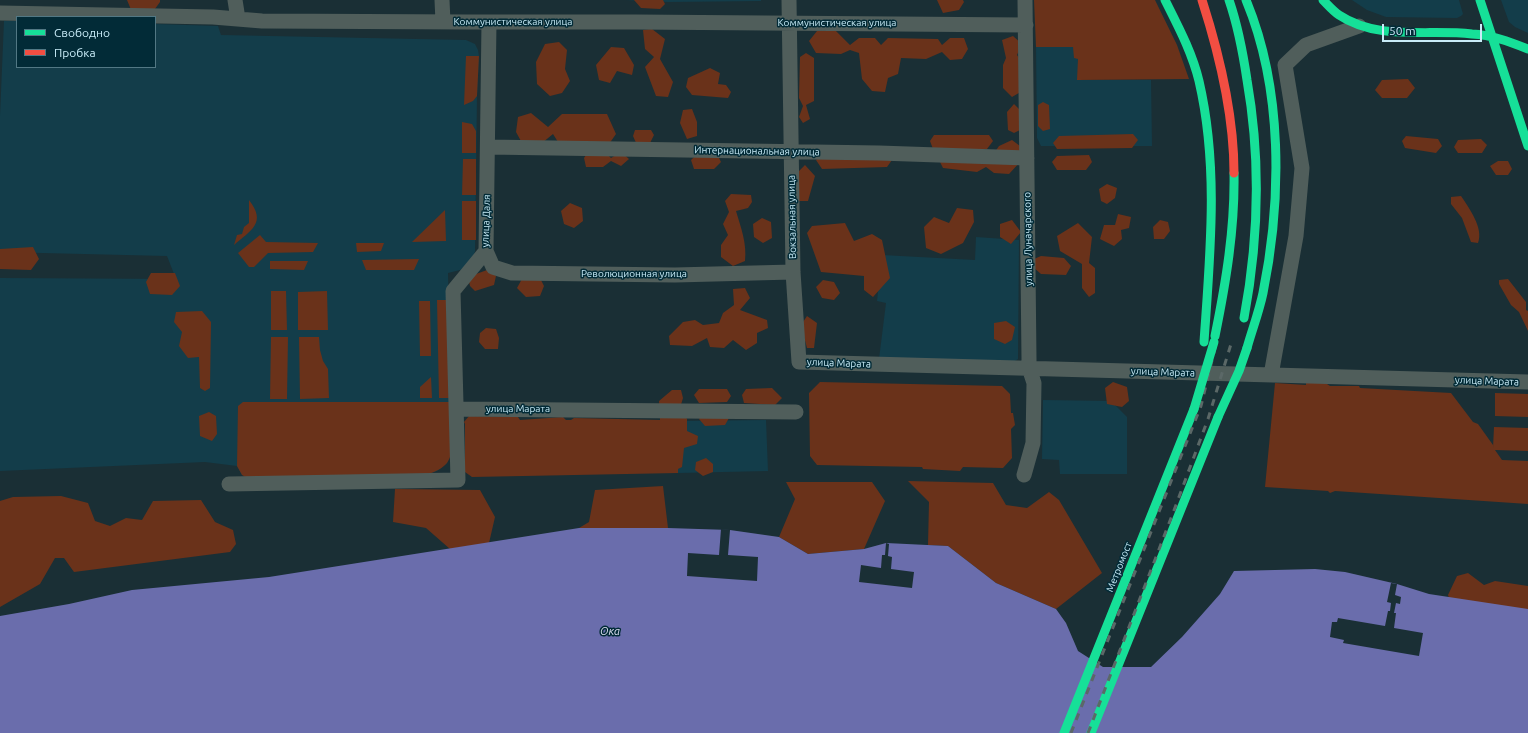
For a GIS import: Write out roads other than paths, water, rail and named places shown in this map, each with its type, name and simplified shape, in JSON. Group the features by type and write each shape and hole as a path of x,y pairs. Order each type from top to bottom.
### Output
{"main road":[{"path":"1165,0 1188,44 1199,79 1207,120 1211,166 1211,241 1204,342 1194,409"},
{"path":"1194,409 1214,342 1225,283 1231,235 1234,188 1233,156 1219,56 1202,0"},
{"path":"1229,0 1234,16 1248,81 1258,157 1257,220 1249,286 1242,325"},
{"path":"1091,733 1218,417 1239,371 1242,347 1263,294 1273,233 1276,171 1274,126 1268,83 1259,37 1246,0"},
{"path":"1323,0 1329,7 1344,18 1359,26 1378,31 1467,33 1492,37 1528,49"},
{"path":"1480,0 1528,146"},
{"name":"Метромост","path":"1064,733 1194,409"}],"street":[{"path":"235,0 238,19"},
{"path":"442,0 442,22"},
{"name":"Вокзальная улица","path":"788,0 793,272 799,362"},
{"name":"улица Луначарского","path":"1024,475 1033,443 1034,383 1029,368 1025,0"},
{"name":"Коммунистическая улица","path":"0,13 119,16"},
{"name":"Коммунистическая улица","path":"156,17 262,21 1026,25"},
{"name":"улица Даля","path":"229,484 458,480 453,291 486,251 490,22"},
{"path":"1271,375 1296,236 1302,168 1285,65 1306,45 1359,26"},
{"name":"Интернациональная улица","path":"488,147 1027,158"},
{"name":"Революционная улица","path":"486,251 494,267 512,273 675,275 793,272"},
{"name":"улица Марата","path":"799,362 1528,382"},
{"name":"улица Марата","path":"457,409 796,412"}],"water":[{"name":"Ока","path":"579,528 730,530 779,537 808,554 864,549 886,543 948,546 996,583 1056,609 1066,623 1078,651 1103,667 1151,667 1182,637 1220,594 1234,571 1315,569 1345,572 1397,584 1429,594 1528,609 1528,733 0,733 0,616 69,604 132,590 269,577"}],"railway":[{"path":"1071,733 1201,406 1216,344"},
{"path":"1088,733 1208,419 1231,344"}]}
